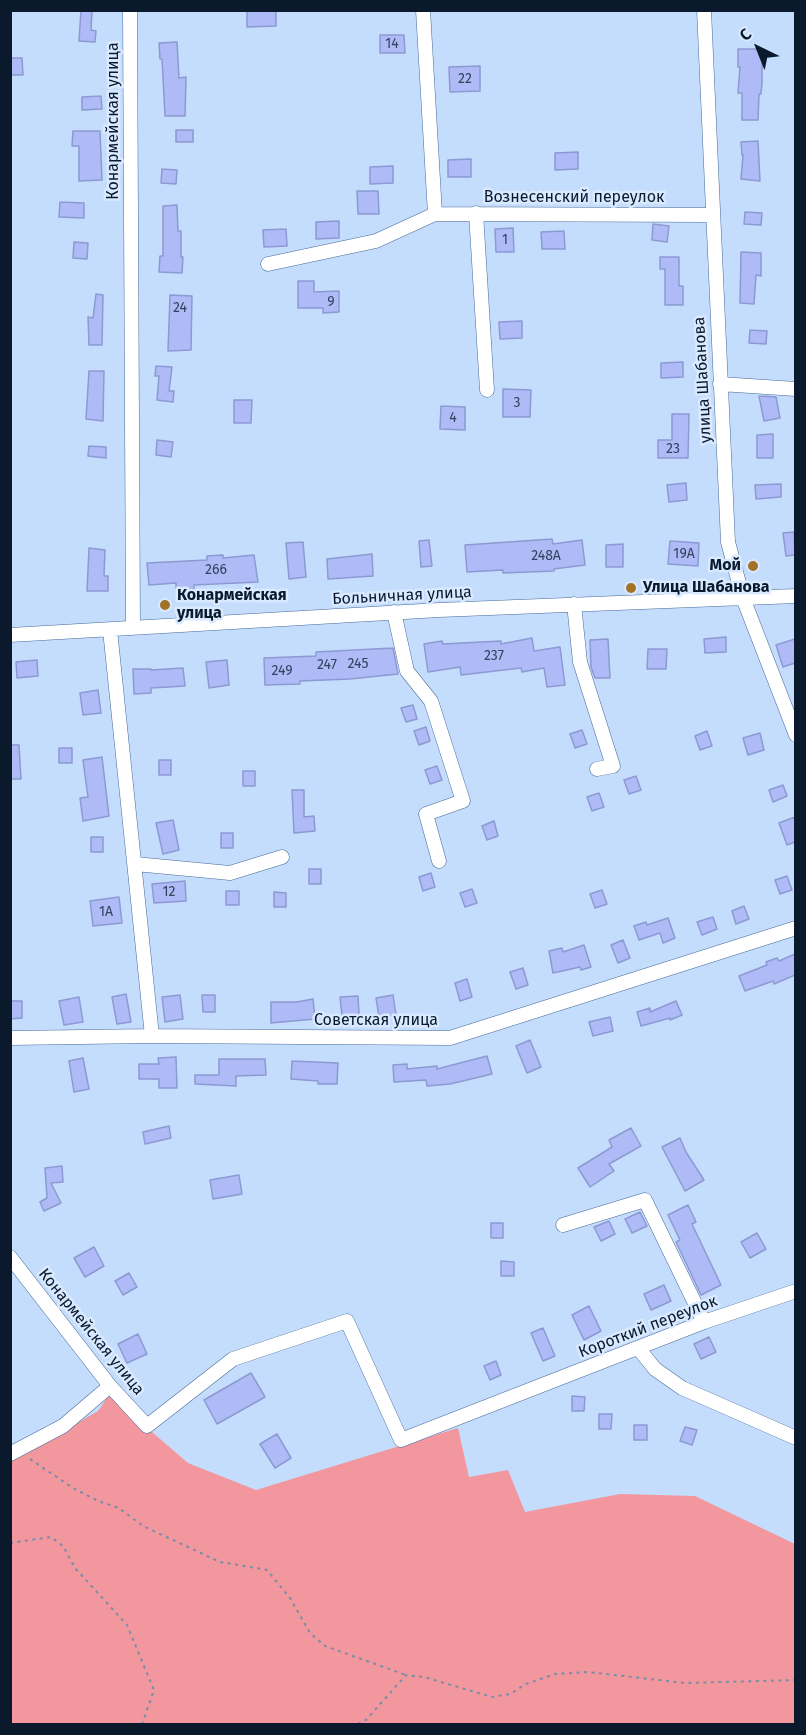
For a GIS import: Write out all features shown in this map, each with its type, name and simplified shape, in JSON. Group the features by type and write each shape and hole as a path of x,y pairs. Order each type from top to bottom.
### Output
{"street":[{"name":"Конармейская улица","path":"130,10 133,628"},
{"path":"423,10 435,214"},
{"name":"улица Шабанова","path":"704,10 728,542 743,598 795,735"},
{"path":"476,213 487,390"},
{"name":"Вознесенский переулок","path":"268,264 376,241 435,214 712,215"},
{"path":"720,384 795,389"},
{"name":"Больничная улица","path":"10,635 393,612 795,596"},
{"path":"574,604 580,662 613,766 597,769"},
{"path":"393,612 407,671 431,701 463,801 426,814 439,861"},
{"path":"110,630 152,1036"},
{"path":"135,864 230,873 282,857"},
{"name":"Советская улица","path":"10,1038 152,1036 450,1038 795,928"},
{"path":"562,1225 645,1200 704,1322"},
{"name":"Конармейская улица","path":"10,1257 110,1386 147,1426"},
{"name":"Короткий переулок","path":"147,1426 233,1359 347,1321 401,1440 704,1322 795,1291"},
{"path":"638,1348 655,1369 682,1388 795,1437"},
{"path":"15,1451 63,1426 110,1386"}],"path":[{"path":"15,1451 73,1488 118,1508 143,1526 220,1562 267,1570 290,1598 310,1633 325,1646 406,1675 424,1677 492,1697 510,1694 526,1684 555,1674 600,1673 685,1683 795,1680"},
{"path":"10,1543 51,1537 63,1546 75,1568 127,1625 154,1690 142,1725"},
{"path":"358,1725 366,1720 406,1675"}],"shaded area":[{"path":"109,1395 188,1463 256,1490 458,1428 469,1477 508,1470 525,1512 620,1494 695,1496 795,1544 795,1724 11,1724 10,1462 98,1411"}],"building":[{"path":"81,10 92,10 91,30 96,31 95,42 79,41"},
{"path":"247,10 276,10 276,26 247,27"},
{"path":"380,35 404,35 405,53 380,53"},
{"path":"177,42 179,78 186,77 185,116 165,116 159,43"},
{"path":"738,49 762,49 762,82 758,120 742,120 742,93 738,93 740,67 738,67"},
{"path":"10,58 22,58 23,75 10,75"},
{"path":"480,66 480,91 450,92 449,67"},
{"path":"101,96 102,109 82,110 82,97"},
{"path":"176,130 193,130 193,142 176,142"},
{"path":"73,131 100,131 102,180 79,181 79,146 72,146"},
{"path":"758,141 760,181 741,179 743,155 741,142"},
{"path":"578,152 578,169 555,170 555,153"},
{"path":"471,159 471,177 448,177 448,160"},
{"path":"393,166 393,183 370,184 370,167"},
{"path":"162,169 177,170 176,184 161,183"},
{"path":"357,191 378,191 379,214 358,214"},
{"path":"60,202 84,203 84,218 59,217"},
{"path":"177,205 178,231 181,231 181,257 183,257 182,273 159,272 160,256 163,256 163,206"},
{"path":"745,212 762,213 761,225 744,224"},
{"path":"339,221 339,238 316,239 316,222"},
{"path":"653,224 669,226 667,242 652,240"},
{"path":"513,228 514,252 496,252 495,229"},
{"path":"286,229 287,246 264,247 263,230"},
{"path":"564,231 565,249 542,249 541,232"},
{"path":"74,242 88,243 87,259 73,258"},
{"path":"741,252 761,253 761,276 756,275 754,304 740,303"},
{"path":"660,257 679,257 679,286 683,286 683,305 665,305 665,269 660,269"},
{"path":"298,281 314,281 314,292 339,291 339,312 323,313 323,308 298,308"},
{"path":"96,294 103,295 102,345 89,345 88,317 93,318"},
{"path":"170,295 192,296 191,350 168,351"},
{"path":"522,321 522,338 500,339 499,322"},
{"path":"750,330 767,331 766,344 749,343"},
{"path":"683,362 683,377 661,378 661,363"},
{"path":"156,366 172,367 169,391 174,391 173,402 157,400 159,376 155,376"},
{"path":"89,371 104,371 103,421 86,419"},
{"path":"503,389 531,390 530,417 503,417"},
{"path":"759,396 776,397 780,418 764,421"},
{"path":"234,400 252,400 251,423 234,423"},
{"path":"441,406 465,407 465,430 440,429"},
{"path":"672,414 689,414 688,458 658,458 658,440 672,440"},
{"path":"773,434 773,458 757,458 757,435"},
{"path":"157,440 173,442 171,457 156,455"},
{"path":"89,446 106,447 106,458 88,456"},
{"path":"686,483 687,500 669,502 667,485"},
{"path":"781,484 781,497 756,499 755,485"},
{"path":"794,532 795,555 786,556 783,533"},
{"path":"552,539 553,544 582,540 585,565 554,569 554,571 467,572 465,545"},
{"path":"429,540 432,566 421,567 419,541"},
{"path":"670,541 699,543 698,566 668,564"},
{"path":"303,542 306,577 289,579 286,543"},
{"path":"623,544 623,567 606,567 606,545"},
{"path":"89,548 105,550 104,576 108,576 108,591 87,591"},
{"path":"372,554 373,576 328,579 327,559"},
{"path":"223,555 223,558 254,555 258,582 194,585 194,589 176,589 176,583 149,585 147,563 207,560 207,556"},
{"path":"726,637 726,652 705,653 704,639"},
{"path":"532,638 534,651 560,647 565,685 547,687 544,668 522,672 521,668 461,675 460,667 428,672 424,644 442,641 443,644 501,641 501,644"},
{"path":"608,639 610,678 595,678 591,667 590,640"},
{"path":"795,639 795,663 783,667 776,645"},
{"path":"393,648 398,674 300,681 300,684 265,685 264,658 316,656 316,652"},
{"path":"648,649 667,649 666,669 647,669"},
{"path":"37,660 38,676 17,678 16,662"},
{"path":"227,660 229,685 209,688 206,662"},
{"path":"183,668 185,686 151,688 151,693 134,694 133,669"},
{"path":"98,690 101,713 83,715 80,693"},
{"path":"413,705 417,719 406,722 401,708"},
{"path":"426,727 430,741 419,745 414,731"},
{"path":"582,730 587,744 575,748 570,734"},
{"path":"707,731 712,746 700,750 695,736"},
{"path":"760,733 764,750 748,755 743,738"},
{"path":"10,745 19,745 21,779 10,779"},
{"path":"59,748 72,748 72,763 59,763"},
{"path":"102,757 109,816 83,821 80,798 88,797 83,760"},
{"path":"159,760 171,760 171,775 159,775"},
{"path":"437,766 442,780 430,784 425,770"},
{"path":"243,771 255,771 255,786 243,786"},
{"path":"636,776 641,790 629,794 624,780"},
{"path":"783,785 787,796 773,802 769,790"},
{"path":"292,790 304,790 304,817 314,816 315,831 294,833"},
{"path":"599,793 604,807 592,811 587,797"},
{"path":"795,817 795,842 787,845 779,823"},
{"path":"173,820 179,850 163,854 156,823"},
{"path":"494,821 498,836 487,840 482,826"},
{"path":"221,833 233,833 233,848 221,848"},
{"path":"91,837 103,837 103,852 91,852"},
{"path":"309,869 321,869 321,884 309,884"},
{"path":"431,873 435,887 423,891 419,877"},
{"path":"787,876 792,890 780,894 775,880"},
{"path":"185,881 186,901 154,903 152,884"},
{"path":"472,889 477,903 465,907 460,893"},
{"path":"602,890 607,904 595,908 590,894"},
{"path":"226,891 239,891 239,905 226,905"},
{"path":"274,892 286,893 286,907 274,907"},
{"path":"119,897 122,923 93,926 90,901"},
{"path":"744,906 749,919 736,924 732,911"},
{"path":"713,917 717,929 702,935 697,922"},
{"path":"668,918 675,938 663,943 660,933 639,940 634,926 646,922 647,925"},
{"path":"623,940 630,958 618,963 611,945"},
{"path":"584,945 591,967 553,973 549,951 562,948 563,952"},
{"path":"795,954 795,975 774,984 773,981 745,991 739,976 767,965 766,962 777,958 779,961"},
{"path":"523,968 528,985 516,989 510,972"},
{"path":"467,979 472,997 460,1001 455,983"},
{"path":"126,994 131,1022 117,1024 112,997"},
{"path":"180,995 183,1019 165,1022 162,997"},
{"path":"202,995 215,995 215,1012 203,1012"},
{"path":"393,995 396,1015 379,1017 376,998"},
{"path":"358,996 359,1014 342,1016 340,997"},
{"path":"79,997 83,1022 64,1025 59,1001"},
{"path":"313,999 315,1019 271,1023 271,1002 297,1002"},
{"path":"10,1001 22,1001 22,1018 10,1019"},
{"path":"676,1001 682,1015 641,1026 637,1012 650,1008 650,1012"},
{"path":"610,1017 613,1031 593,1036 589,1022"},
{"path":"530,1040 541,1067 527,1073 516,1046"},
{"path":"487,1056 492,1074 450,1084 427,1086 426,1080 394,1082 393,1065 407,1064 407,1069 437,1066 437,1069"},
{"path":"176,1057 177,1088 159,1088 159,1079 139,1079 139,1064 159,1064 158,1058"},
{"path":"83,1058 89,1089 74,1092 69,1061"},
{"path":"219,1059 265,1059 266,1075 236,1076 236,1086 195,1084 195,1075 219,1075"},
{"path":"292,1061 338,1063 337,1084 318,1084 318,1081 291,1079"},
{"path":"169,1126 171,1138 145,1144 143,1132"},
{"path":"631,1128 641,1146 609,1164 614,1171 590,1187 578,1168 612,1147 609,1140"},
{"path":"680,1138 704,1180 685,1191 662,1147"},
{"path":"62,1166 63,1182 51,1183 61,1203 44,1211 40,1202 47,1198 45,1168"},
{"path":"239,1175 242,1194 213,1199 210,1180"},
{"path":"688,1205 696,1222 692,1224 721,1285 701,1295 676,1242 680,1240 668,1215"},
{"path":"640,1212 647,1226 632,1233 625,1219"},
{"path":"609,1221 615,1234 601,1241 594,1227"},
{"path":"491,1223 503,1223 503,1238 491,1238"},
{"path":"757,1233 766,1249 750,1258 741,1242"},
{"path":"94,1247 104,1266 85,1277 74,1258"},
{"path":"501,1261 514,1262 514,1276 501,1276"},
{"path":"129,1273 137,1287 123,1295 115,1281"},
{"path":"664,1285 671,1301 651,1310 644,1294"},
{"path":"589,1306 601,1331 584,1340 572,1315"},
{"path":"543,1328 555,1356 543,1361 531,1333"},
{"path":"138,1334 147,1354 127,1363 118,1344"},
{"path":"709,1337 716,1352 701,1359 694,1344"},
{"path":"496,1361 501,1375 490,1380 484,1366"},
{"path":"251,1373 265,1397 217,1424 204,1400"},
{"path":"572,1396 585,1397 584,1411 572,1411"},
{"path":"599,1414 612,1414 611,1429 599,1429"},
{"path":"634,1425 647,1425 647,1440 634,1440"},
{"path":"685,1427 697,1430 692,1445 680,1441"},
{"path":"277,1434 291,1458 275,1468 260,1444"}],"place":[{"name":"Мой","path":"753,566"},
{"name":"Улица Шабанова","path":"631,588"},
{"name":"Конармейская улица","path":"165,605"}]}
